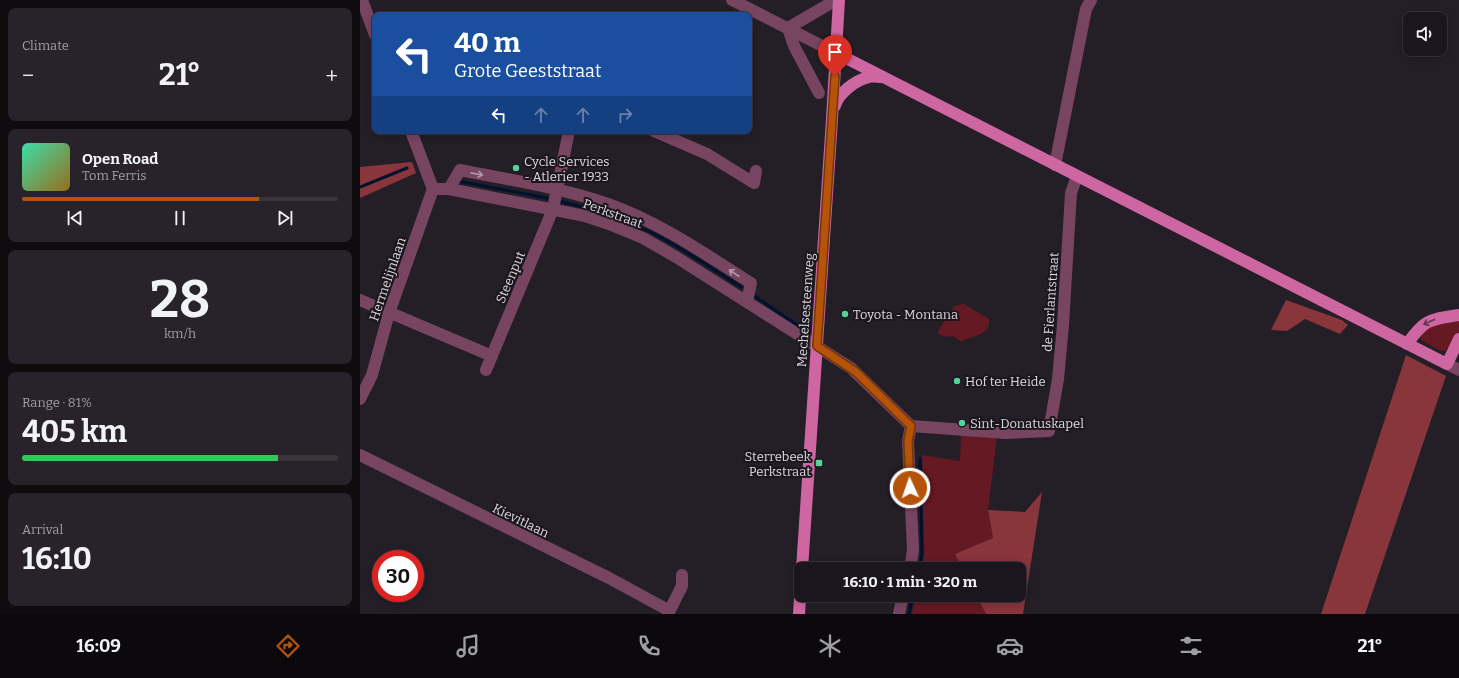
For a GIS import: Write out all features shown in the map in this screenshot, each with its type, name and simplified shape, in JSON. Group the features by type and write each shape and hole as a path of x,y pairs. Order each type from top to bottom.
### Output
{"main road":[{"name":"Mechelsesteenweg","path":"802,562 832,119 838,0"},
{"path":"836,53 1447,364 1459,339"},
{"path":"832,119 836,101 843,92 867,77 882,77"},
{"path":"1408,344 1420,328 1426,323 1433,320 1459,315"},
{"path":"799,614 800,602"}],"street":[{"path":"362,0 372,27"},
{"path":"732,0 836,53"},
{"path":"788,28 838,0"},
{"path":"1055,165 1086,9 1091,0"},
{"path":"788,28 794,46 818,93"},
{"path":"412,134 433,189"},
{"name":"Steenput","path":"486,370 553,209 568,134"},
{"path":"661,134 707,154 754,183 756,171"},
{"path":"449,189 460,170 557,190 608,204 644,220 694,247 751,284 747,302"},
{"name":"de Fierlantstraat","path":"911,426 1006,433 1049,431 1058,379 1072,193 1077,176"},
{"name":"Perkstraat","path":"433,189 449,189 585,216 643,238 671,254 856,372 911,426"},
{"name":"Hermelijnlaan","path":"360,399 372,375 389,313 433,189"},
{"path":"360,300 492,356"},
{"path":"1447,364 1459,370"},
{"path":"911,426 908,441 908,453 913,550 911,562"},
{"name":"Kievitlaan","path":"360,455 609,578 668,612"},
{"path":"668,612 682,586 682,575"},
{"path":"899,614 902,602"}],"shaded area":[{"path":"412,162 416,173 360,198 360,167"},
{"path":"1286,300 1342,320 1348,325 1340,334 1305,319 1287,331 1271,330"},
{"path":"964,304 989,319 989,324 985,331 962,342 953,336 946,337 937,333 954,306"},
{"path":"1459,318 1459,334 1445,351 1441,351 1421,340 1421,331 1423,329"},
{"path":"1406,355 1446,376 1365,614 1321,614"},
{"path":"961,434 997,437 988,510 993,538 955,554 959,562 923,562 924,548 922,455 960,461"},
{"path":"1042,492 1026,595 1026,562 959,562 955,554 993,538 988,510 1025,512"},
{"path":"915,602 980,602 986,614 912,614"},
{"path":"980,602 1025,602 1023,614 986,614"}],"waterway":[{"path":"360,187 407,168"},
{"path":"458,181 547,198"},
{"path":"559,201 603,213 646,230 682,250 741,287"},
{"path":"753,295 800,327"},
{"path":"920,459 922,555 920,562"},
{"path":"909,614 912,602"}],"place":[{"name":"Cycle Services - Atlerier 1933","path":"516,168"},
{"name":"Toyota - Montana","path":"845,314"},
{"name":"Hof ter Heide","path":"957,381"},
{"name":"Sint-Donatuskapel","path":"962,423"},
{"name":"Sterrebeek Perkstraat","path":"819,463"}],"route":[{"path":"835,76 817,346 856,372 911,426 908,441 910,488"}]}
